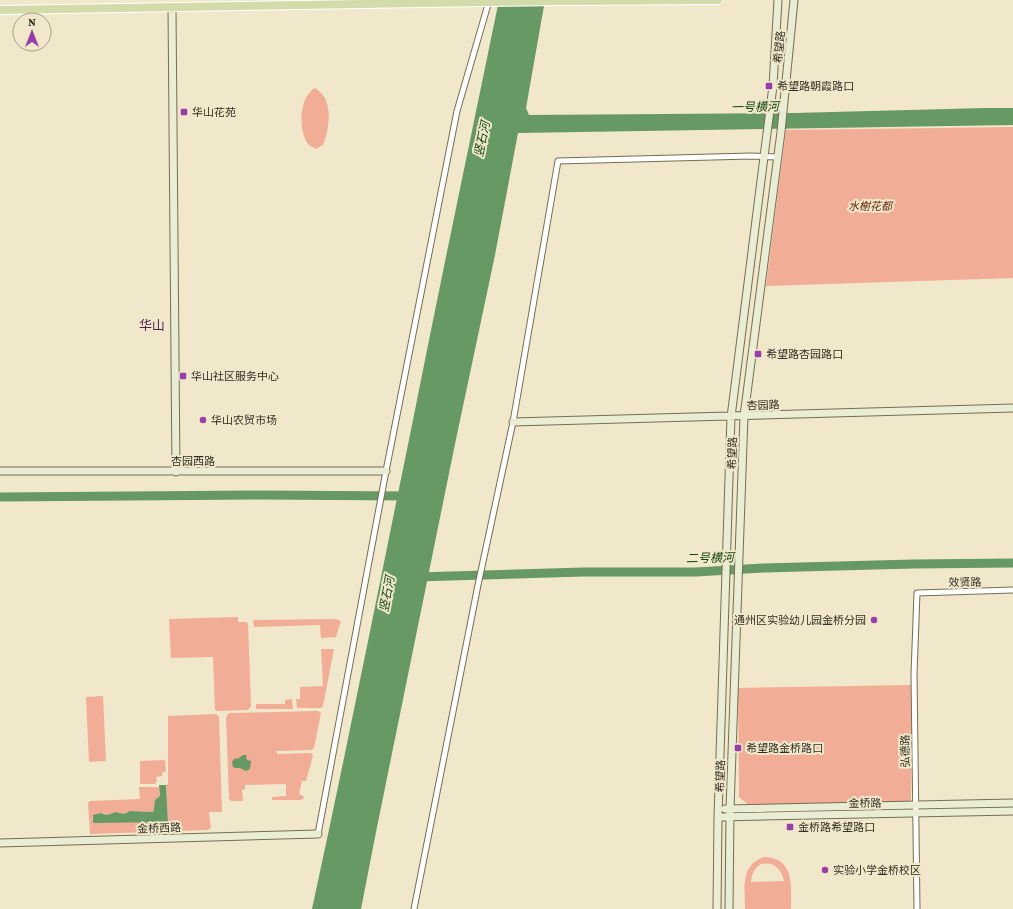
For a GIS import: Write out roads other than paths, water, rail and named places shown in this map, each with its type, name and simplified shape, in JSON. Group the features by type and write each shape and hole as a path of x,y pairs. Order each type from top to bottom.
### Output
{"main road":[{"path":"0,10 172,4 273,5 487,1 718,0"}],"street":[{"name":"希望路","path":"718,909 718,809 731,416 773,86 778,0"},
{"name":"希望路","path":"729,909 730,809 744,416 778,157 794,0"},
{"path":"318,834 386,471 456,111 487,1"},
{"path":"172,4 176,472"},
{"path":"414,909 478,585 513,422 558,161 763,156 778,157"},
{"name":"杏园路","path":"513,422 1013,408"},
{"name":"杏园西路","path":"0,471 386,471"},
{"name":"效贤路","path":"917,593 1013,590"},
{"name":"弘德路","path":"917,593 914,674 918,909"},
{"name":"金桥路","path":"718,809 1013,803"},
{"name":"金桥路","path":"718,817 1013,811"},
{"name":"金桥西路","path":"0,843 318,834"}],"water":[{"name":"竖石河","path":"499,0 545,0 526,108 529,115 794,113 1013,108 1013,125 518,133 495,255 455,444 361,909 312,909 350,728"},
{"path":"247,755 247,760 251,761 250,769 246,771 233,767 232,762 234,759"},
{"path":"159,785 166,785 168,822 93,822 93,815 101,813 107,815 116,812 124,814 130,811 153,812 155,800 160,796"}],"waterway":[{"path":"0,497 259,495 409,496"},
{"name":"二号横河","path":"417,577 583,572 696,572 763,568 1013,563"}],"place":[{"name":"希望路朝霞路口","path":"769,86"},
{"name":"华山花苑","path":"184,112"},
{"name":"希望路杏园路口","path":"758,354"},
{"name":"华山社区服务中心","path":"183,376"},
{"name":"华山农贸市场","path":"203,420"},
{"name":"通州区实验幼儿园金桥分园","path":"874,620"},
{"name":"希望路金桥路口","path":"738,748"},
{"name":"金桥路希望路口","path":"790,827"},
{"name":"实验小学金桥校区","path":"825,870"}],"district":[{"name":"华山","path":"152,325"}],"water label":[{"name":"一号横河","path":"755,107"}],"park label":[{"name":"水榭花都","path":"870,206"}]}
